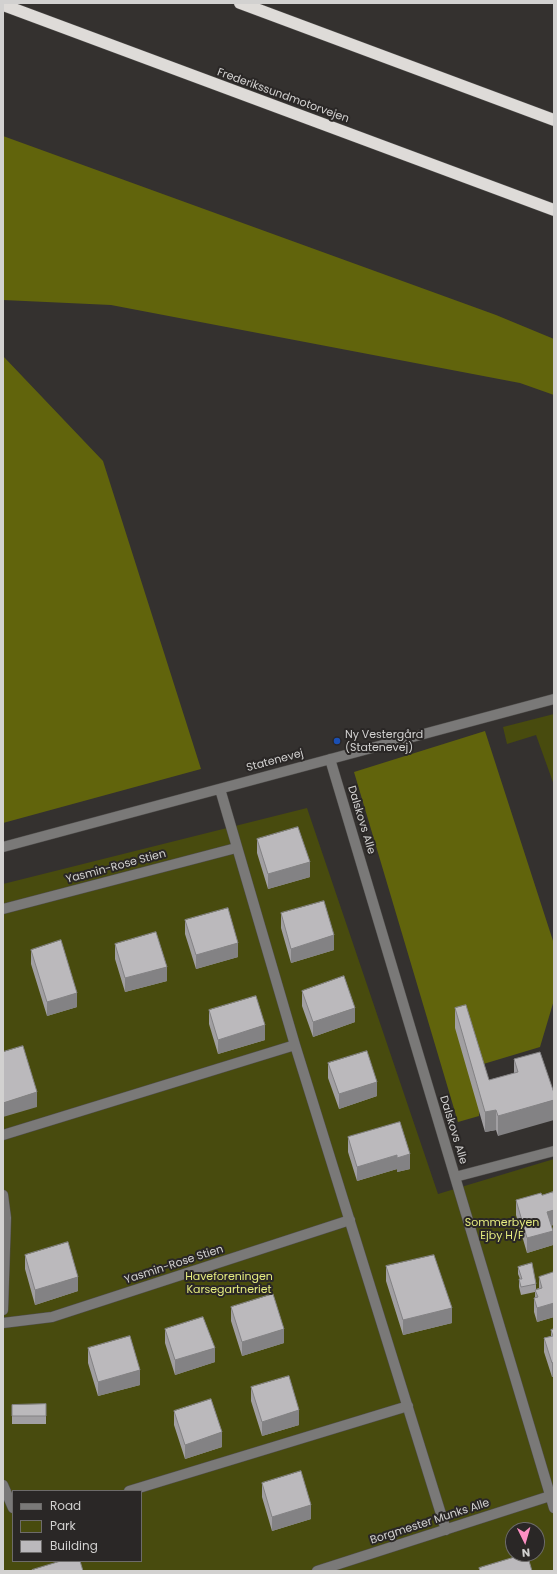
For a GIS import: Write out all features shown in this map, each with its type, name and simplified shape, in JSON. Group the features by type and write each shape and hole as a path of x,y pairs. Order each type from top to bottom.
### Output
{"highway":[{"path":"240,3 554,120"},
{"name":"Frederikssundmotorvejen","path":"3,5 554,210"}],"street":[{"name":"Statenevej","path":"3,847 554,699"},
{"name":"Dalskovs Alle","path":"330,759 554,1508"},
{"path":"220,789 236,848 295,1045 446,1530"},
{"name":"Yasmin-Rose Stien","path":"3,909 236,848"},
{"path":"3,1135 295,1045"},
{"path":"455,1177 554,1151"},
{"path":"3,1195 6,1218 3,1310"},
{"name":"Yasmin-Rose Stien","path":"3,1323 52,1317 350,1220"},
{"path":"132,1490 408,1406"},
{"path":"3,1485 12,1506"},
{"name":"Borgmester Munks Alle","path":"318,1571 550,1496"}],"green space":[{"path":"554,714 554,785 536,735 507,744 503,727"},
{"name":"Haveforeningen Karsegartneriet","path":"307,808 438,1194 554,1159 554,1571 3,1571 3,884"}],"shaded area":[{"path":"3,136 496,315 554,339 554,395 520,383 111,305 3,300"},
{"path":"3,356 103,461 201,769 3,823"},
{"path":"485,731 554,944 554,1000 540,1047 480,1065 479,1116 458,1122 354,772"}],"building":[{"path":"298,827 310,862 268,874 257,839"},
{"path":"324,901 334,935 291,949 281,913"},
{"path":"228,908 238,943 196,955 185,920"},
{"path":"156,932 167,967 125,978 115,944"},
{"path":"61,940 77,993 47,1002 31,950"},
{"path":"344,976 355,1008 313,1022 302,991"},
{"path":"256,996 265,1025 218,1040 209,1010"},
{"path":"466,1005 489,1080 518,1072 514,1059 540,1052 554,1093 554,1100 498,1116 496,1110 485,1112 455,1008"},
{"path":"23,1046 37,1092 3,1103 3,1052"},
{"path":"367,1051 377,1082 339,1094 328,1063"},
{"path":"400,1122 410,1154 397,1158 397,1155 357,1167 348,1137"},
{"path":"553,1192 554,1210 547,1212 553,1231 527,1238 516,1200 541,1193 542,1195"},
{"path":"68,1242 78,1277 35,1290 25,1255"},
{"path":"434,1255 452,1308 403,1320 386,1266"},
{"path":"532,1263 536,1284 521,1287 519,1279 522,1279 518,1267"},
{"path":"554,1272 554,1303 537,1308 534,1298 538,1297 535,1290 542,1288 539,1277"},
{"path":"273,1294 284,1329 242,1342 231,1307"},
{"path":"203,1317 215,1348 175,1360 165,1329"},
{"path":"554,1329 554,1362 552,1363 544,1338 553,1336 551,1330"},
{"path":"130,1336 140,1370 98,1382 88,1348"},
{"path":"289,1376 299,1410 262,1422 251,1387"},
{"path":"211,1399 222,1432 185,1445 174,1411"},
{"path":"46,1404 46,1416 12,1416 12,1405"},
{"path":"301,1471 311,1505 272,1517 262,1483"},
{"path":"505,1560 505,1562 529,1562 532,1571 480,1571 479,1568"},
{"path":"58,1562 80,1562 83,1571 32,1571"}],"place":[{"name":"Ny Vestergård (Statenevej)","path":"337,741"}],"park label":[{"name":"Sommerbyen Ejby H/F","path":"502,1229"}]}
